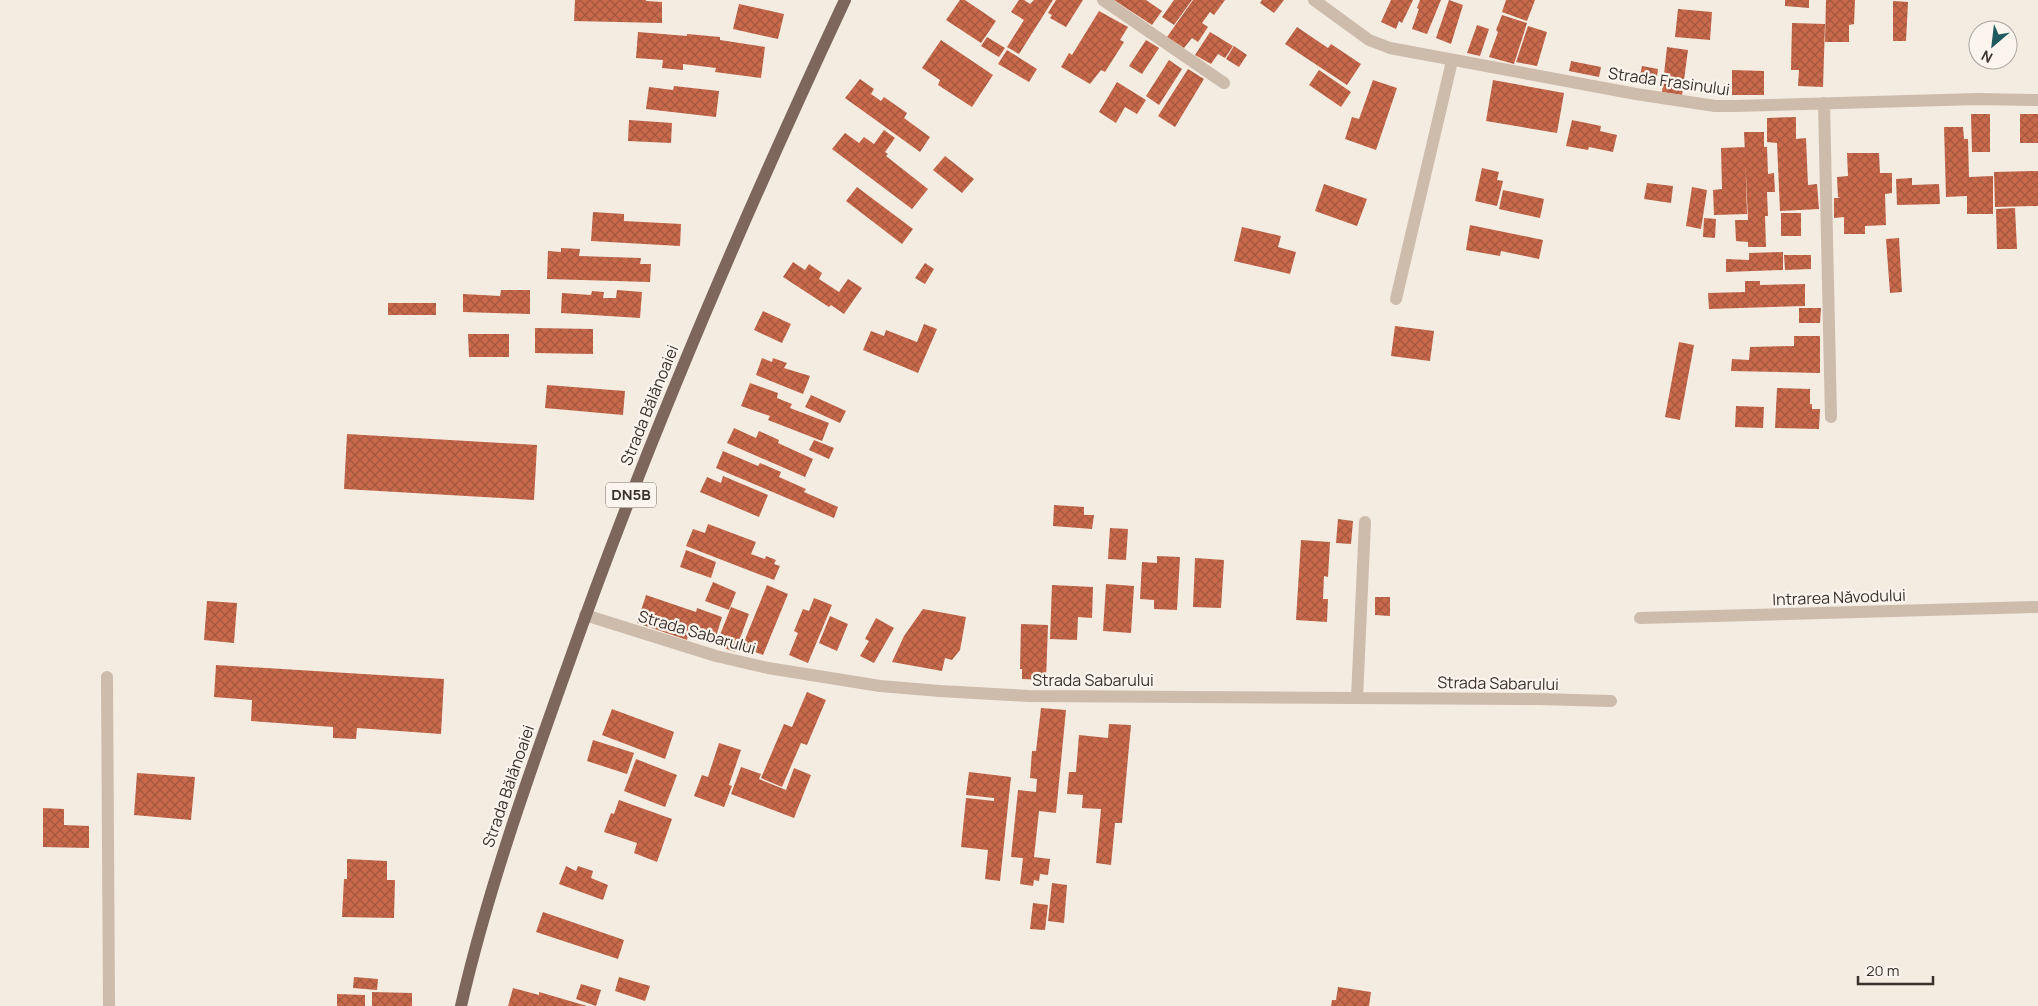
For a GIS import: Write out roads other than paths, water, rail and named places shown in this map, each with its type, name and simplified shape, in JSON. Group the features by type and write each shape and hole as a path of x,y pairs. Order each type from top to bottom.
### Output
{"main road":[{"name":"Strada Bălănoaiei","path":"461,1006 498,867 585,616 653,435 759,187 845,0"}],"street":[{"path":"1104,0 1224,83"},
{"name":"Strada Frasinului","path":"1314,0 1377,45 1452,61 1715,106 1978,99 2038,100"},
{"path":"1396,299 1452,61"},
{"path":"1824,103 1831,417"},
{"path":"1357,698 1365,522"},
{"name":"Intrarea Năvodului","path":"1640,618 2038,607"},
{"name":"Strada Sabarului","path":"585,616 716,656 768,668 880,686 1029,696 1611,701"},
{"path":"107,677 109,1006"}]}
